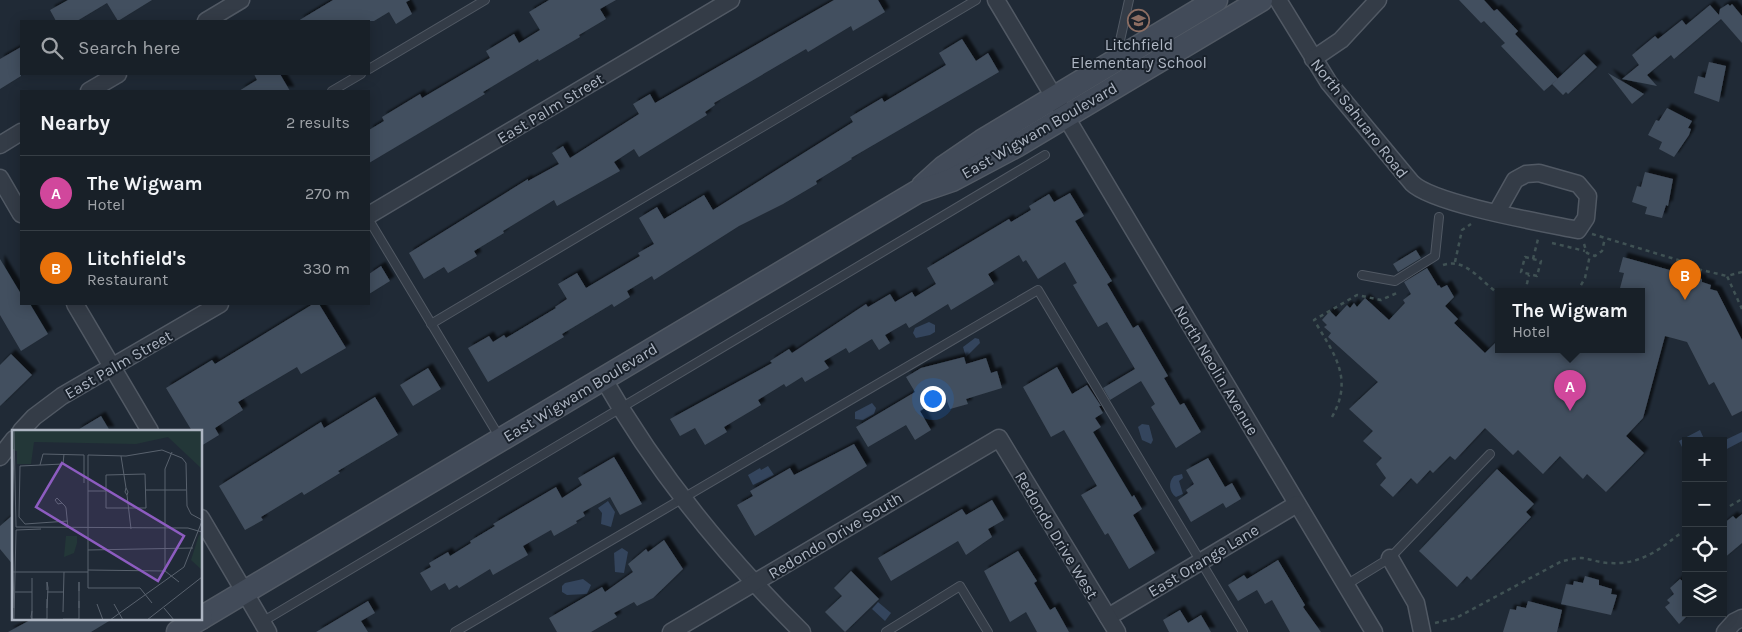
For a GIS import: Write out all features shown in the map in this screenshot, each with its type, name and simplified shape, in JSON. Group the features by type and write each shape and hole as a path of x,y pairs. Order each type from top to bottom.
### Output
{"street":[{"path":"208,20 241,0"},
{"name":"East Palm Street","path":"370,214 731,0"},
{"name":"North Neolin Avenue","path":"996,0 1374,632"},
{"name":"East Wigwam Boulevard","path":"202,617 917,192 952,180 1016,146 1116,60 1216,0"},
{"name":"East Wigwam Boulevard","path":"1060,107 1261,0"},
{"name":"North Sahuaro Road","path":"1278,0 1314,59 1355,116 1416,188 1451,201 1583,232"},
{"path":"1314,59 1341,40 1378,0"},
{"path":"91,90 116,75"},
{"path":"0,145 20,133"},
{"path":"1497,212 1515,180 1526,174 1539,173 1578,184 1585,191 1589,208 1583,232"},
{"path":"0,178 20,212"},
{"path":"76,305 149,430"},
{"name":"East Palm Street","path":"22,430 34,417 62,396 218,305"},
{"path":"603,378 621,410 683,500 753,584 802,632"},
{"name":"Redondo Drive South","path":"671,632 999,438"},
{"name":"Redondo Drive West","path":"999,438 1116,632"},
{"path":"0,457 12,442"},
{"name":"East Orange Lane","path":"1108,617 1298,504"},
{"path":"202,520 265,627"},
{"path":"1390,558 1416,603 1422,629"},
{"path":"1725,632 1734,622 1742,618"},
{"name":"East Wigwam Boulevard","path":"178,632 198,620"}],"lane":[{"path":"370,68 485,0"},
{"path":"431,324 976,0"},
{"path":"1116,60 1129,0"},
{"path":"334,90 359,75"},
{"path":"265,627 1045,155"},
{"path":"1362,275 1395,281 1435,256 1439,217"},
{"path":"370,222 501,439"},
{"path":"455,632 683,500 1038,290 1243,632"},
{"path":"1346,585 1390,558 1490,454"},
{"path":"886,632 960,586 988,632"}],"path":[{"path":"1455,263 1462,230 1468,225 1477,224"},
{"path":"1585,250 1583,232 1678,260 1698,269 1726,276 1742,272"},
{"path":"1529,237 1585,250 1590,255"},
{"path":"1590,255 1600,253 1605,238"},
{"path":"1533,259 1538,239"},
{"path":"1579,288 1584,278 1590,255"},
{"path":"1525,257 1541,261 1537,276 1529,275 1521,272 1525,257"},
{"path":"1442,266 1455,263 1465,266 1495,291"},
{"path":"1526,288 1529,275"},
{"path":"1726,276 1742,309"},
{"path":"1332,417 1341,395 1342,379 1336,357 1314,320 1357,295 1381,300 1404,289"},
{"path":"1727,508 1742,499"},
{"path":"1422,629 1456,618 1562,561 1582,558 1608,564 1626,563 1651,555 1682,532"}],"water":[{"path":"929,322 935,325 935,332 916,338 913,333 915,328"},
{"path":"975,338 979,339 980,343 966,357 963,347"},
{"path":"872,403 876,408 874,414 863,420 855,419 855,412"},
{"path":"1142,424 1149,425 1153,440 1151,444 1142,440 1138,427"},
{"path":"1700,430 1703,437 1687,437"},
{"path":"1742,432 1742,441 1727,449 1727,439"},
{"path":"768,466 774,475 753,485 748,475"},
{"path":"1182,474 1183,478 1179,481 1183,494 1176,497 1171,490 1170,484 1174,476"},
{"path":"608,501 615,512 611,527 601,524 602,513 598,508"},
{"path":"622,548 628,552 624,573 615,572 614,553"},
{"path":"583,579 591,585 587,594 567,595 562,592 562,586 565,583"},
{"path":"878,602 891,613 885,621 872,609"}],"building":[{"path":"68,0 152,0 120,20 117,20 107,3 79,20 55,20 50,10"},
{"path":"333,0 410,0 406,2 412,14 396,24 389,12 374,21 300,20"},
{"path":"549,0 616,0 600,9 606,19 579,35 580,37 539,61 538,59 483,92 485,94 370,162 370,129 384,121 382,117 420,94 422,98 490,58 486,51 514,34 519,43 540,30 529,12"},
{"path":"834,0 878,0 885,12 853,31 851,26 808,52 806,49 714,103 715,105 705,112 707,115 639,157 634,149 614,162 620,171 557,206 554,200 474,251 477,256 448,273 444,267 424,279 409,253 528,179 528,181 559,164 552,153 563,146 570,158 639,114 633,104 650,94 655,103"},
{"path":"1459,0 1484,0 1494,11 1497,9 1518,31 1515,34 1558,79 1544,91 1501,46 1505,43 1484,21 1481,23"},
{"path":"1728,4 1730,6 1732,4 1742,16 1742,43 1721,19 1674,59 1671,55 1647,75 1657,86 1622,79 1639,65 1632,55 1655,36 1658,39 1682,20 1686,25 1710,5 1719,15 1720,9"},
{"path":"962,39 976,61 988,53 999,72 851,158 816,181 817,184 739,226 654,280 652,276 627,291 630,297 614,307 612,304 562,334 564,337 488,382 468,348 489,336 493,342 504,335 506,338 556,308 567,299 558,284 577,273 586,288 640,256 638,253 654,244 639,218 657,207 664,219 704,195 713,210 853,122 850,117 882,98 884,102 946,65 939,53"},
{"path":"20,48 21,76 0,89 0,59"},
{"path":"1584,54 1597,67 1568,94 1566,92 1563,95 1552,84"},
{"path":"1709,62 1726,66 1719,102 1694,93 1698,76 1705,78"},
{"path":"1608,73 1644,94 1632,104"},
{"path":"254,75 281,75 289,90 241,90 257,80"},
{"path":"1667,108 1692,121 1688,128 1691,129 1689,135 1674,157 1659,149 1662,142 1648,135 1656,120 1659,121"},
{"path":"1645,172 1673,179 1668,206 1666,205 1662,218 1645,214 1647,207 1632,202 1637,186 1641,187"},
{"path":"1070,193 1084,216 1075,221 1112,281 1107,284 1133,328 1138,325 1168,376 1164,378 1180,405 1184,403 1201,432 1176,448 1151,407 1155,404 1141,381 1110,400 1103,388 1135,369 1107,322 1098,327 1073,285 1077,283 1065,262 1038,279 1026,260 1023,262 1019,255 988,274 994,284 951,310 948,304 909,328 906,323 885,335 890,343 879,350 872,339 849,353 846,348 824,361 829,368 805,382 802,377 786,387 784,384 758,400 761,405 724,427 727,432 705,445 695,428 680,436 670,419 772,363 770,361 789,349 792,353 866,304 868,307 890,294 895,302 912,292 915,297 936,284 927,268 1009,219 1011,222 1031,210 1029,206 1049,194 1054,202"},
{"path":"1416,250 1421,258 1398,272 1393,264"},
{"path":"1623,257 1702,279 1702,282 1711,285 1710,289 1717,291 1742,340 1742,411 1732,416 1714,382 1709,385 1687,342 1665,336 1643,418 1626,436 1644,453 1606,492 1587,474 1583,479 1560,456 1543,474 1518,450 1513,455 1485,428 1455,460 1450,456 1433,473 1430,470 1417,484 1411,478 1393,497 1380,485 1386,478 1376,464 1382,458 1363,441 1373,431 1349,409 1378,382 1328,337 1331,333 1324,327 1327,325 1322,320 1330,311 1336,317 1347,305 1350,308 1354,303 1357,307 1365,298 1389,320 1405,303 1403,300 1411,294 1404,282 1427,268 1438,286 1441,288 1447,285 1454,297 1445,306 1458,319 1454,323 1485,353 1495,343 1495,353 1645,353 1645,288 1620,288 1624,273 1619,272"},
{"path":"0,259 20,292 20,305 31,305 48,334 21,351 0,315"},
{"path":"381,266 390,281 370,293 370,273"},
{"path":"311,305 320,305 346,348 301,374 297,367 238,402 243,410 215,428 219,435 202,445 202,430 191,430 166,388 212,360 215,364"},
{"path":"11,354 32,375 0,406 0,365"},
{"path":"964,357 966,364 986,358 991,373 997,371 1002,388 966,399 968,404 950,409 945,396 920,411 931,430 915,440 906,425 868,447 856,427 915,392 906,377 921,368"},
{"path":"1057,367 1072,394 1087,385 1101,406 1099,406 1103,413 1095,418 1101,427 1093,432 1132,497 1134,495 1142,509 1133,515 1155,553 1129,569 1108,533 1105,535 1081,495 1097,486 1064,430 1051,437 1023,387"},
{"path":"428,368 441,389 413,406 400,385"},
{"path":"375,397 398,435 338,471 340,473 304,495 302,492 261,517 263,520 245,530 219,486 321,422 324,428"},
{"path":"101,416 109,430 78,430"},
{"path":"854,444 867,466 755,536 737,505 753,496 750,491 790,468 794,475"},
{"path":"614,457 642,504 620,515 610,497 583,512 585,516 576,521 577,523 554,536 551,530 523,546 528,555 493,575 490,569 459,588 457,585 449,590 445,583 431,591 420,573 431,567 429,563 448,552 450,556 495,526 493,524 556,487 562,498 582,485 578,478"},
{"path":"1208,458 1225,487 1232,483 1241,499 1226,508 1223,503 1191,522 1178,500 1188,493 1186,490 1194,484 1186,470"},
{"path":"1497,469 1534,504 1526,512 1531,517 1471,580 1467,576 1457,587 1419,551"},
{"path":"992,500 1004,520 988,529 992,537 966,555 958,541 891,581 878,558 962,509 966,515"},
{"path":"1742,514 1742,543 1727,556 1727,521 1733,516 1736,519"},
{"path":"12,516 12,564 0,549 0,526"},
{"path":"664,540 683,569 653,598 637,606 634,602 614,613 617,617 591,632 557,632 549,618 602,587 605,592 633,572 628,564 646,549 648,552"},
{"path":"1018,551 1037,581 1034,583 1050,610 1055,607 1069,632 1037,632 1026,612 1010,622 984,571"},
{"path":"1278,560 1305,605 1303,607 1321,632 1290,632 1272,600 1265,604 1257,590 1238,601 1228,585 1244,575 1247,579"},
{"path":"851,571 879,599 845,632 825,612 842,596 834,588"},
{"path":"1585,576 1599,580 1599,585 1612,589 1611,594 1617,595 1611,615 1561,604 1566,584 1573,585 1574,581 1583,583"},
{"path":"1680,579 1682,581 1682,617 1686,617 1679,624 1665,607 1670,603 1667,600 1674,594 1670,588"},
{"path":"368,601 375,613 361,621 368,632 316,632"},
{"path":"1528,601 1562,610 1557,632 1503,632 1510,609 1516,610 1517,606 1526,608"},
{"path":"1180,610 1188,623 1201,615 1211,632 1169,632 1163,620"},
{"path":"30,620 111,620 91,632 8,632"}],"place":[{"name":"Litchfield Elementary School","path":"1139,20"},
{"name":"Litchfield's","path":"1685,300"},
{"name":"The Wigwam","path":"1570,411"}]}
